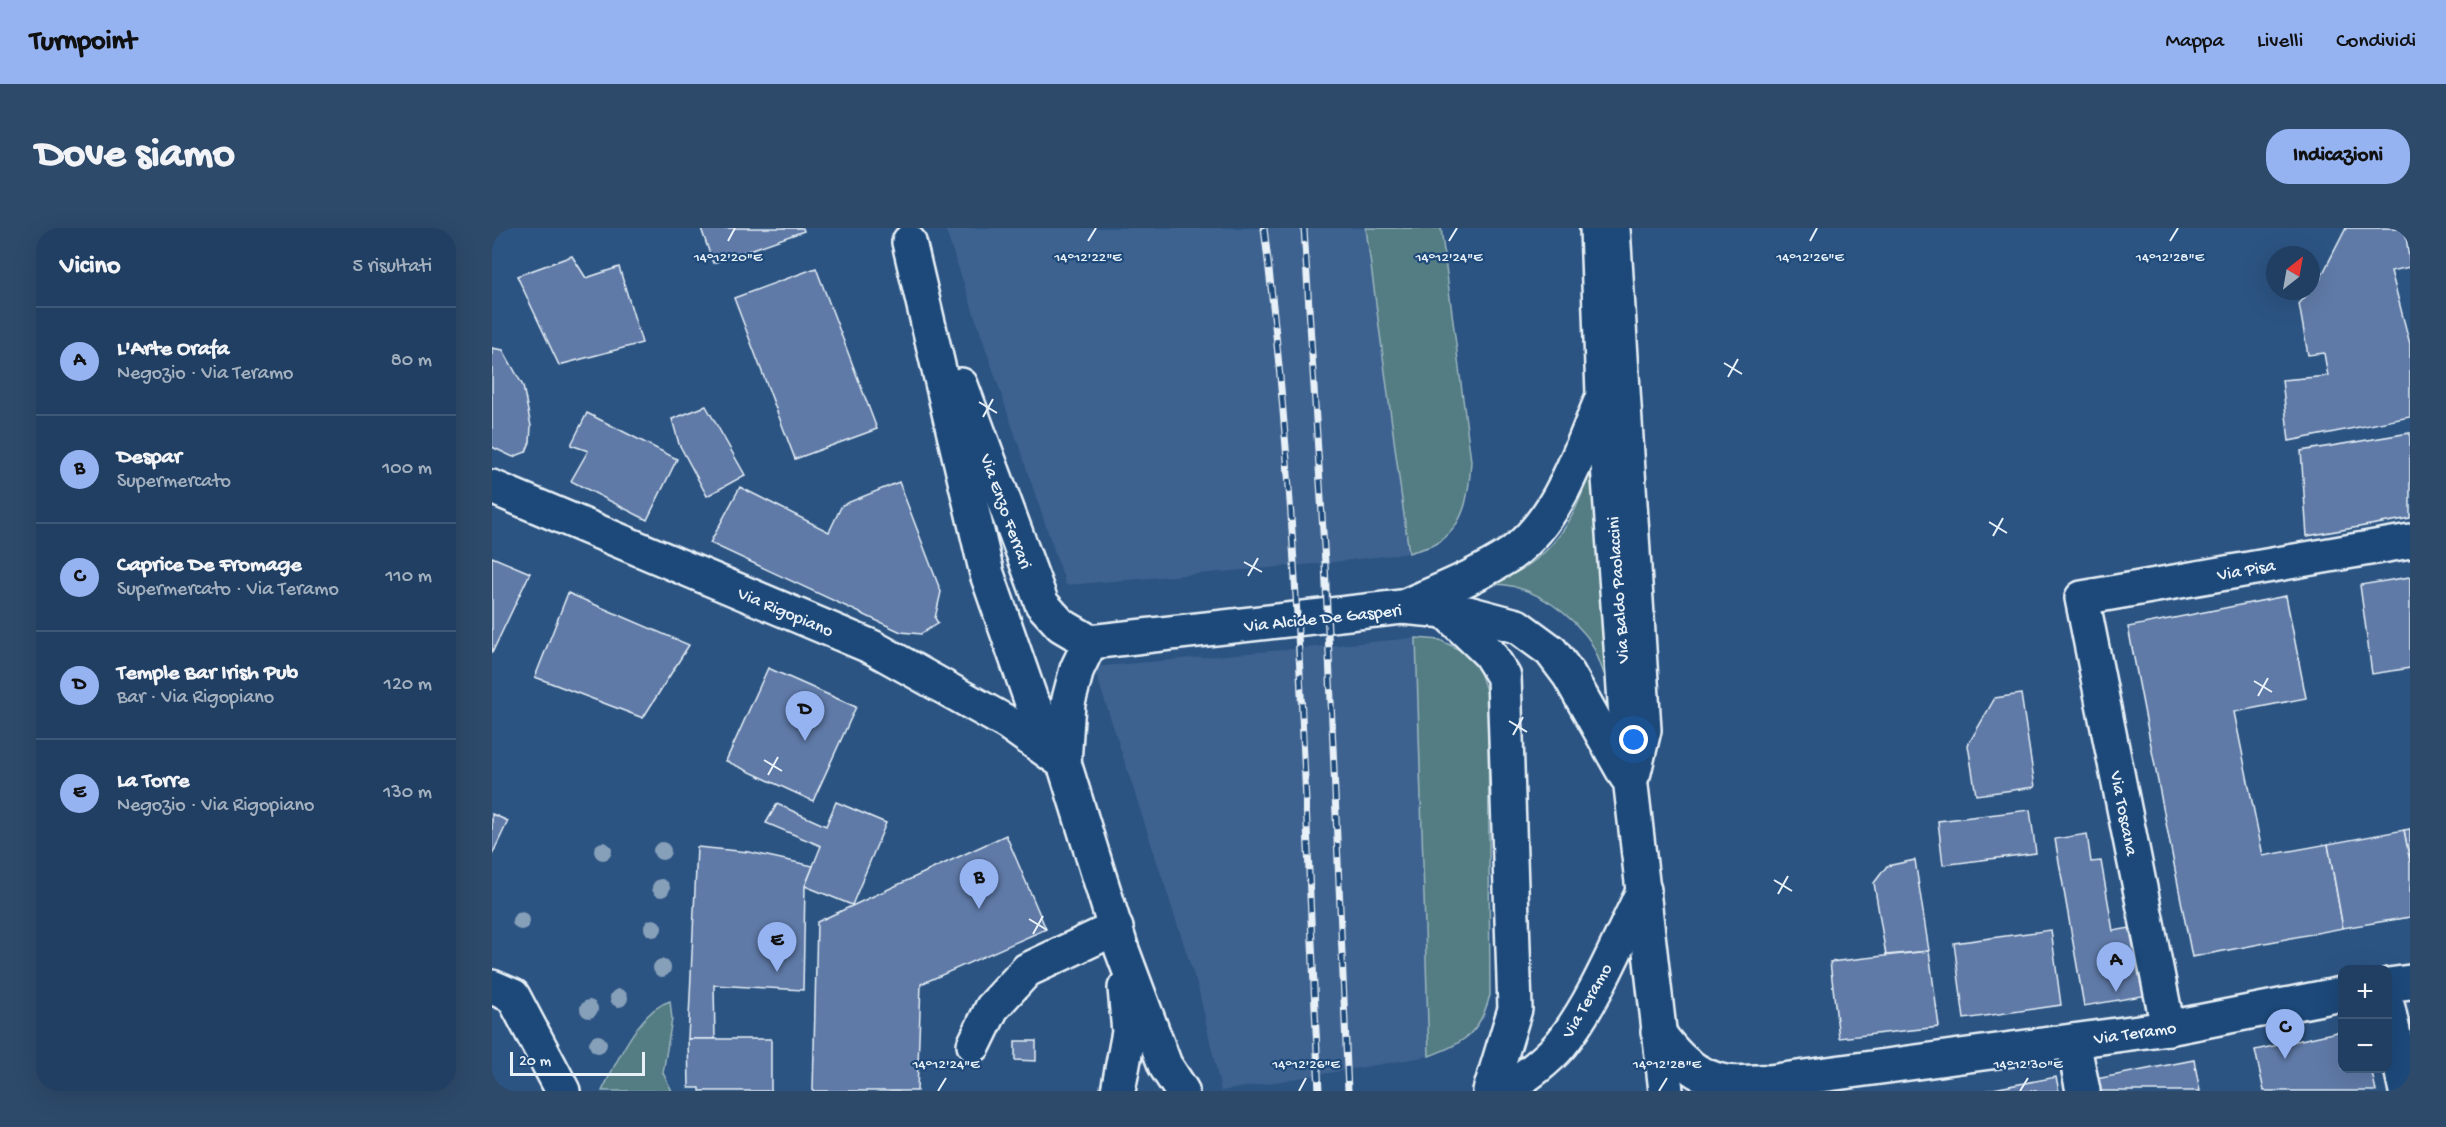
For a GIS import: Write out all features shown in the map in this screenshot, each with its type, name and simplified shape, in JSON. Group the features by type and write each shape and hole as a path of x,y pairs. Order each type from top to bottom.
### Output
{"main road":[{"name":"Via Baldo Paolaccini","path":"1597,228 1604,394 1631,786"},
{"path":"1613,228 1644,730 1631,786"},
{"name":"Via Enzo Ferrari","path":"906,235 1042,604 1061,625 1090,642 1077,669 1068,703 1065,763"},
{"name":"Via Enzo Ferrari","path":"906,235 987,574 1031,700 1065,763 1119,939 1173,1078"},
{"name":"Via Baldo Paolaccini","path":"1402,607 1460,582 1511,553 1534,531 1554,505 1573,469 1604,394"},
{"name":"Via Rigopiano","path":"492,487 872,647 1008,723 1065,763"},
{"name":"Via Pisa","path":"2082,598 2410,541"},
{"name":"Via Toscana","path":"2082,598 2168,1029"},
{"name":"Via Alcide De Gasperi","path":"1090,642 1402,607 1468,613 1517,626 1551,651 1569,675 1631,786 1666,1091"},
{"path":"1445,611 1489,653 1504,677 1515,1010 1490,1091"},
{"name":"Via Teramo","path":"1504,1091 1536,1068 1560,1045 1581,1016 1644,890"},
{"path":"974,1045 992,1008 1027,970 1119,939"},
{"name":"Via Enzo Ferrari","path":"1116,1083 1129,1032 1119,939"},
{"path":"2392,985 2410,982"},
{"path":"499,993 563,1091"},
{"name":"Via Teramo","path":"1658,1032 1676,1057 1699,1073 1725,1082 1769,1082 2168,1029 2338,995"},
{"path":"2390,1019 2406,1091"},
{"path":"2073,1041 2083,1091"}],"shaded area":[{"path":"945,228 1441,228 1471,461 1466,505 1455,528 1435,545 1409,553 1325,563 1066,585"},
{"path":"1416,638 1440,640 1462,651 1479,669 1488,697 1490,995 1485,1016 1471,1035 1455,1047 1429,1056 1221,1091 1199,991 1094,667"}],"green space":[{"path":"1366,228 1441,228 1471,461 1470,473 1464,508 1454,528 1436,544 1409,553"},
{"path":"1594,459 1608,684 1588,638 1564,613 1526,590 1498,584 1484,585 1508,576 1537,559 1560,535 1583,492"},
{"path":"1416,638 1440,640 1462,651 1479,669 1488,697 1490,995 1481,1018 1469,1035 1452,1046 1429,1056"},
{"path":"670,1001 672,1019 663,1073 672,1091 602,1091 621,1053 639,1026 659,1006"}],"building":[{"path":"701,228 803,228 804,231 713,263"},
{"path":"2346,228 2405,228 2410,267 2391,271 2410,344 2410,417 2289,441 2282,380 2328,376 2324,353 2308,355 2299,304 2302,300 2320,300 2320,279"},
{"path":"572,256 586,278 619,267 642,343 559,365 517,276"},
{"path":"816,268 877,429 795,459 734,298"},
{"path":"492,348 503,350 523,386 531,426 530,442 526,452 513,457 492,447"},
{"path":"706,406 745,475 707,496 679,444 672,419"},
{"path":"587,413 677,459 647,520 571,481 588,451 571,445"},
{"path":"2410,433 2410,518 2307,536 2301,451"},
{"path":"899,482 941,592 935,618 938,623 921,634 901,632 710,543 740,487 829,532 842,505"},
{"path":"492,557 530,573 492,653"},
{"path":"2410,577 2410,668 2372,674 2360,585"},
{"path":"568,593 689,645 643,718 535,677"},
{"path":"2286,596 2306,698 2234,712 2263,856 2328,844 2343,928 2192,957 2128,627"},
{"path":"768,668 856,707 813,801 726,761"},
{"path":"2021,694 2035,787 1976,795 1968,745 1995,698"},
{"path":"836,802 886,823 852,905 805,886 821,846 766,823 777,804 826,826"},
{"path":"2030,810 2036,853 1943,865 1938,821"},
{"path":"492,814 508,821 492,855"},
{"path":"2410,829 2410,862 2404,830"},
{"path":"2404,830 2410,862 2410,917 2343,928 2328,844"},
{"path":"2087,834 2091,862 2101,861 2113,931 2136,927 2148,995 2084,1006 2055,839"},
{"path":"1006,835 1046,929 921,984 917,1091 813,1091 817,922"},
{"path":"697,847 749,852 813,866 805,886 803,990 714,985 715,1039 688,1039"},
{"path":"1915,860 1929,951 1886,955 1874,883 1887,866"},
{"path":"2051,930 2061,1005 1964,1019 1954,943"},
{"path":"1929,951 1939,1027 1839,1038 1830,962"},
{"path":"2338,1032 2338,1073 2372,1073 2376,1091 2264,1091 2255,1050"},
{"path":"688,1039 771,1039 771,1091 700,1091 700,1088 689,1088"},
{"path":"1015,1041 1036,1041 1036,1061 1015,1060"},
{"path":"2194,1060 2200,1091 2098,1091 2096,1079"},
{"path":"2056,1077 2059,1091 1983,1091"}],"railway":[{"path":"1264,228 1286,443 1293,551 1319,1091"},
{"path":"1304,228 1325,563 1348,1091"}],"place":[{"name":"Temple Bar Irish Pub","path":"805,741"},
{"name":"Despar","path":"979,909"},
{"name":"La Torre","path":"777,972"},
{"name":"L'Arte Orafa","path":"2116,992"},
{"name":"Caprice De Fromage","path":"2285,1059"}]}
